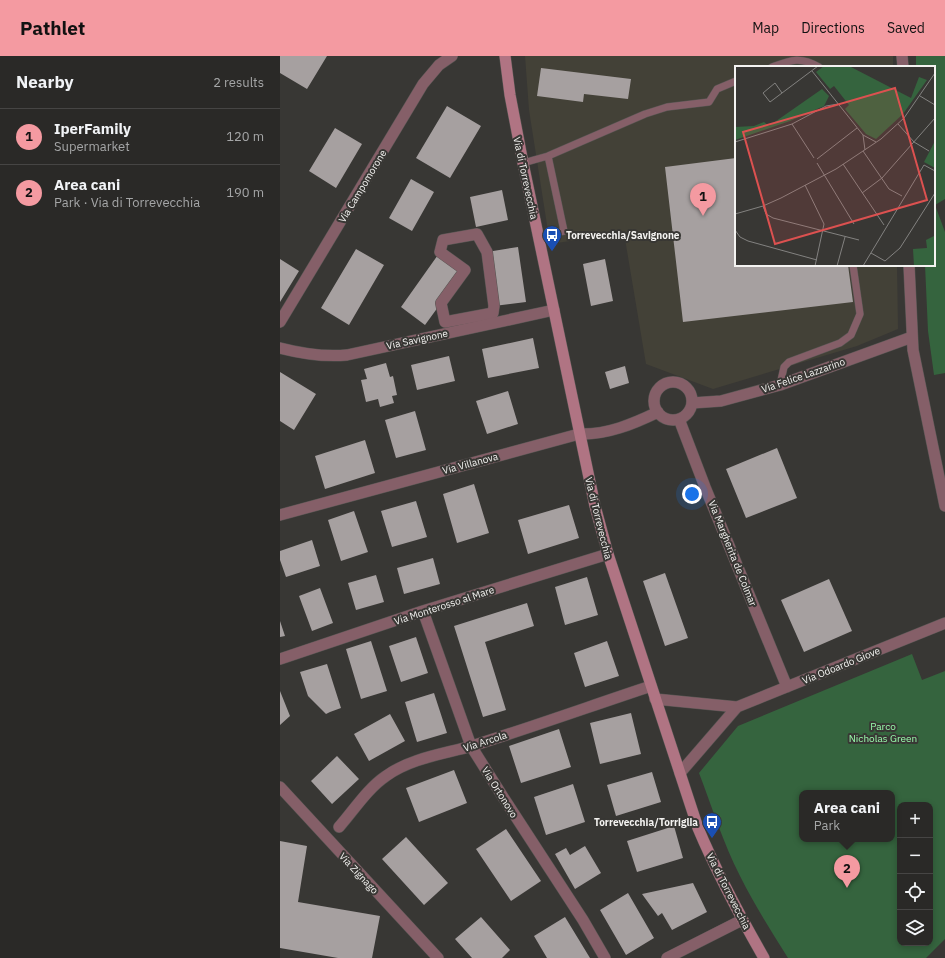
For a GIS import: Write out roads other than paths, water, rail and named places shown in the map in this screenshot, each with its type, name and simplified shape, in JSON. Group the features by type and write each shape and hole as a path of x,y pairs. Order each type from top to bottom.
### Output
{"main road":[{"name":"Via di Torrevecchia","path":"505,56 510,95 523,163 579,434 595,506 608,554 707,850 742,920 764,958"}],"street":[{"name":"Via Campomorone","path":"280,322 423,84 439,65 452,56"},
{"path":"902,56 903,66"},
{"path":"478,234 487,252 494,306 493,313 445,322 441,303 465,270 440,252 443,240 478,234"},
{"path":"909,266 912,337 915,361 945,506"},
{"name":"Via Savignone","path":"280,348 313,355 347,355 554,310"},
{"name":"Via Felice Lazzarino","path":"692,403 720,401 780,385 912,337"},
{"path":"670,382 682,384 692,398 692,403 688,412 679,419 668,419 658,412 655,406 655,400 659,388 670,382"},
{"name":"Via Villanova","path":"280,515 579,434 597,434 632,424 658,412"},
{"name":"Via Margherita de Colmar","path":"679,419 705,487 787,687"},
{"name":"Via Monterosso al Mare","path":"280,659 423,611 608,554"},
{"name":"Via Ortonovo","path":"423,611 472,746 503,798 583,920 605,958"},
{"name":"Via Odoardo Giove","path":"680,773 737,707 945,623"},
{"name":"Via Arcola","path":"340,827 366,794 386,776 410,764 472,746 651,686"},
{"name":"Via Odoardo Giove","path":"656,699 737,707"},
{"name":"Via Zignago","path":"280,787 438,958"},
{"path":"667,958 742,920"}],"lane":[{"path":"775,66 796,58 806,60 817,66"},
{"path":"523,163 548,156 646,114 667,107 709,102 717,89 735,81"},
{"path":"539,237 564,231 548,156"},
{"path":"780,385 784,368 790,362 840,343 851,335 860,314 853,266"}],"place":[{"name":"IperFamily","path":"703,216"},
{"name":"Torrevecchia/Savignone","path":"552,252"},
{"name":"Torrevecchia/Torriglia","path":"712,839"},
{"name":"Area cani","path":"847,888"}],"park label":[{"name":"Parco Nicholas Green","path":"883,732"}]}
